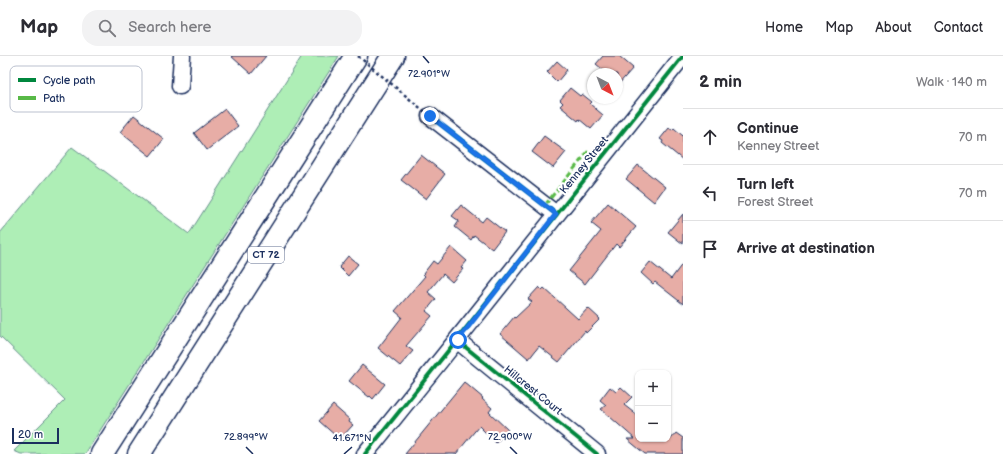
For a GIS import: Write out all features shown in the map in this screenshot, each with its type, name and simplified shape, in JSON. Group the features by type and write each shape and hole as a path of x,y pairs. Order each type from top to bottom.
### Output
{"highway":[{"name":"CT 72","path":"102,454 357,56"},
{"name":"CT 72","path":"138,454 393,56"}],"street":[{"path":"180,86 182,56"},
{"name":"Kenney Street","path":"366,454 683,56"},
{"path":"430,116 556,214"},
{"name":"Hillcrest Court","path":"458,340 597,454"}],"path":[{"path":"357,56 430,116"}],"green space":[{"path":"302,56 339,56 85,454 21,454 14,451 65,400 0,336 0,233 72,147 189,234"}],"building":[{"path":"231,56 266,56 251,74"},
{"path":"603,56 619,56 633,68 623,79 623,68 601,68 596,64"},
{"path":"557,61 567,70 557,82 547,72"},
{"path":"570,88 580,96 582,94 587,98 587,104 590,104 603,115 591,129 579,119 578,121 560,106 563,103 560,100"},
{"path":"225,109 238,126 207,150 194,133"},
{"path":"134,115 164,139 150,156 120,132"},
{"path":"669,128 672,130 674,128 683,136 683,160 662,143 663,141 660,139"},
{"path":"544,136 566,152 553,168 532,152"},
{"path":"421,155 445,174 426,199 401,180"},
{"path":"638,165 665,187 654,202 626,179"},
{"path":"608,203 636,227 619,247 616,244 585,284 569,271 601,231 591,223"},
{"path":"461,205 482,222 486,217 505,232 492,249 474,235 471,240 455,227 459,221 452,216"},
{"path":"683,214 683,244 668,232"},
{"path":"451,247 467,261 461,268 463,269 452,282 443,274 428,292 436,299 426,311 432,316 406,346 413,351 400,366 378,348 402,317 395,311 425,276 423,274 433,261 437,264"},
{"path":"348,256 358,264 348,276 339,267"},
{"path":"650,262 671,279 683,263 683,304 655,282 653,284 641,273"},
{"path":"539,287 542,290 544,288 578,319 588,308 600,319 586,333 585,331 559,362 539,346 529,359 500,334 514,317 515,318 532,302 528,299"},
{"path":"362,365 385,384 373,399 349,381"},
{"path":"464,382 483,398 482,399 492,408 489,412 508,430 496,443 479,426 456,454 405,454"},
{"path":"610,387 616,392 621,387 632,397 624,405 635,414 635,439 601,409 606,405 600,400"},
{"path":"333,405 350,420 349,422 353,425 342,437 339,435 337,437 319,421"},
{"path":"676,433 683,438 683,454 645,454 627,439 635,439 635,442 671,442 671,439"}],"marked path":[{"path":"545,205 590,149"}],"cycle path":[{"path":"365,454 683,56"},
{"path":"430,116 556,214"},
{"path":"458,341 597,454"}],"route":[{"path":"430,116 556,214 458,340"}]}
